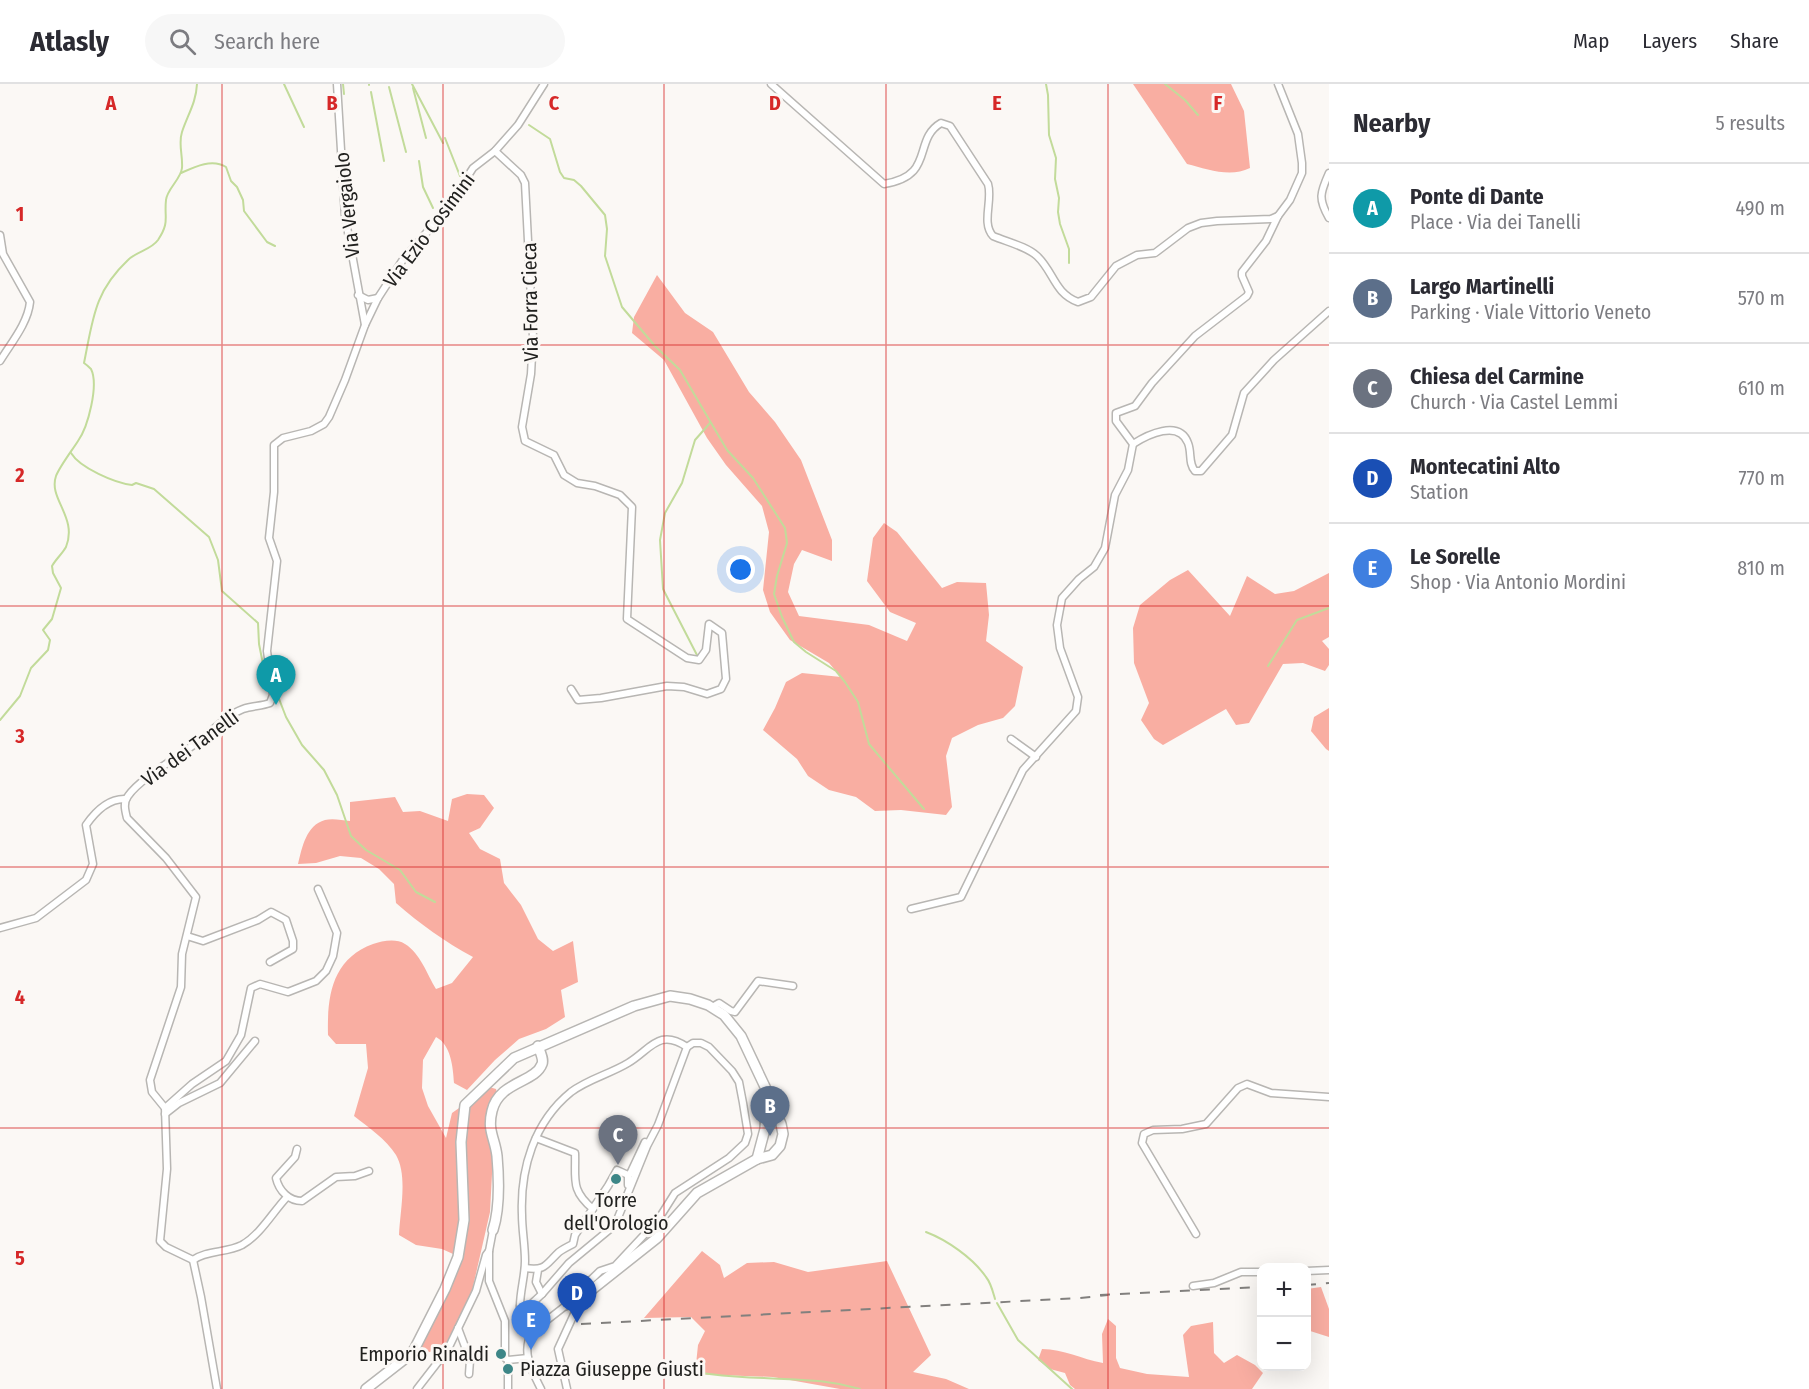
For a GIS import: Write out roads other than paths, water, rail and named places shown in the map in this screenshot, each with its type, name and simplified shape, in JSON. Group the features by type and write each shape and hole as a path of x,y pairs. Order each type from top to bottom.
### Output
{"street":[{"name":"Via Vergaiolo","path":"337,84 345,216 365,325"},
{"name":"Via Ezio Cosimini","path":"365,325 378,298 402,261 446,210 473,168 495,152 529,110 544,84"},
{"path":"771,84 885,184 914,172 931,131 941,123 950,126 990,190 988,228 990,233 1037,256 1055,284 1071,299 1078,302 1091,297 1116,266 1137,255 1155,253 1188,228 1217,220 1271,219 1278,216"},
{"path":"1133,444 1116,422 1116,413 1135,406 1152,383 1195,336 1247,296 1249,292 1242,272 1266,241 1298,183 1302,163 1298,134 1278,84"},
{"name":"Via Forra Cieca","path":"495,152 521,175 525,183 533,337 531,374 522,427 525,441 554,455 564,475 577,483 596,486 620,495 632,507 627,619 687,658 699,660 706,650 709,624 722,633 726,679 721,689 707,694 684,687 667,686 578,700 571,689"},
{"path":"1329,173 1321,190 1321,204 1329,218"},
{"path":"0,235 3,254 30,302 26,316 0,361"},
{"path":"358,295 368,300 378,298"},
{"path":"911,909 961,897 1023,770 1076,711 1078,697 1060,648 1057,625 1062,598 1079,579 1094,567 1105,548 1115,495 1128,470 1133,444 1147,435 1165,430 1179,433 1189,446 1192,468 1195,471 1201,471 1232,435 1244,393 1274,360 1329,311"},
{"name":"Via dei Tanelli","path":"193,1260 160,1242 167,1169 165,1111 152,1092 150,1080 181,987 182,954 196,897 165,858 128,818 125,810 126,799 136,787 202,739 221,722 245,708 270,703 272,688 267,651 277,561 269,538 274,492 274,445 283,438 311,431 324,424 345,380 365,325"},
{"path":"1011,739 1036,757"},
{"path":"0,928 36,918 82,885 93,864 86,825 93,815 108,803 126,799"},
{"path":"165,1111 192,1084 226,1061 241,1035 251,988 260,984 288,992 316,981 326,971 333,956 337,933 318,889"},
{"path":"187,936 203,941 258,920 271,912 286,920 293,941 293,949 270,962"},
{"path":"712,1007 719,1003 735,1011 758,981 793,986"},
{"path":"372,1387 414,1350 446,1289 458,1257 464,1220 461,1142 465,1105 514,1058 634,1006 670,996 690,999 712,1007 724,1015 738,1031 767,1091 782,1130 780,1146 774,1154 758,1160 697,1193 657,1238 575,1303 564,1307 530,1334 528,1358 541,1389"},
{"path":"533,1331 530,1328 525,1305 522,1196 525,1167 536,1138 552,1111 584,1084 627,1064 656,1041 665,1038 687,1047"},
{"path":"165,1111 220,1083 255,1041"},
{"path":"520,1316 525,1305 542,1294 569,1263 615,1225 687,1047 701,1042 709,1047 732,1071 738,1082 748,1134 746,1143 729,1158 675,1193 658,1220 615,1266 600,1271 576,1293 572,1299 575,1303 575,1312 558,1349 567,1389"},
{"path":"507,1389 508,1360 504,1352 505,1321 489,1281 489,1251 498,1201 497,1155 490,1129 492,1108 503,1090 538,1070 542,1064 538,1046"},
{"path":"1196,1234 1142,1143 1144,1134 1153,1130 1182,1129 1206,1124 1238,1088 1247,1084 1271,1093 1329,1097"},
{"path":"758,1160 765,1129 767,1091"},
{"path":"627,1196 628,1175 640,1151 654,1132"},
{"path":"536,1138 575,1153 577,1193 593,1209"},
{"path":"297,1149 295,1157 276,1178 277,1186 287,1197 295,1201 302,1201 336,1177 356,1176 369,1171"},
{"path":"525,1268 538,1270 545,1267 559,1252 573,1244 575,1235 616,1170 628,1175"},
{"path":"217,1389 193,1260 202,1254 242,1245 258,1231 287,1197"},
{"path":"417,1389 448,1349 476,1291 489,1251"},
{"path":"538,1270 536,1282 542,1294"},
{"path":"1311,1271 1329,1270"},
{"path":"1193,1286 1214,1283 1241,1272 1257,1272"},
{"path":"458,1328 470,1360 469,1374"},
{"path":"508,1360 528,1358"}],"waterway":[{"path":"0,720 20,696 31,668 48,650 50,640 43,630 52,619 61,588 52,566 66,547 69,536 66,517 56,493 56,476 82,435 89,416 94,385 91,369 84,363 97,307 108,283 117,272 132,257 155,243 162,234 167,196 181,172 181,136 197,84"},
{"path":"284,84 304,127"},
{"path":"343,84 344,94"},
{"path":"412,84 443,143"},
{"path":"1046,84 1049,135 1056,158 1058,212 1069,249 1069,263"},
{"path":"1165,84 1185,100 1198,115"},
{"path":"389,87 406,152"},
{"path":"413,88 426,138"},
{"path":"371,92 384,161"},
{"path":"529,125 550,139 564,178 574,180 581,186 605,215 607,229 605,256 622,307 655,346 680,370 727,450 753,478 785,528 787,543 774,594 794,642 836,671 845,682 858,702 869,744 924,809"},
{"path":"445,138 460,176"},
{"path":"419,161 423,187 433,208"},
{"path":"181,173 209,163 226,167 231,181 237,187 243,200 244,211 267,242 275,246"},
{"path":"699,659 663,589 660,540 665,513 682,483 695,440 710,423"},
{"path":"71,453 82,464 108,478 125,484 136,483 154,489 209,537 218,560 222,591 258,623 259,644 267,684 276,691 286,717 302,745 324,770 337,795 351,836 366,850 400,870 416,892 435,902"},
{"path":"1268,666 1297,620 1329,608"},
{"path":"926,1232 951,1245 974,1263 988,1279 995,1299"},
{"path":"997,1303 1018,1340 1072,1389"},
{"path":"664,1366 726,1376 824,1382 860,1389"}],"railway":[{"path":"1311,1285 1329,1283"},
{"path":"1100,1295 1257,1287"},
{"path":"581,1324 1108,1295"}],"place":[{"name":"Ponte di Dante","path":"276,705"},
{"name":"Largo Martinelli","path":"770,1136"},
{"name":"Chiesa del Carmine","path":"618,1165"},
{"name":"Torre dell'Orologio","path":"616,1179"},
{"name":"Montecatini Alto","path":"577,1323"},
{"name":"Le Sorelle","path":"531,1350"},
{"name":"Emporio Rinaldi","path":"501,1354"},
{"name":"Piazza Giuseppe Giusti","path":"508,1369"}]}
